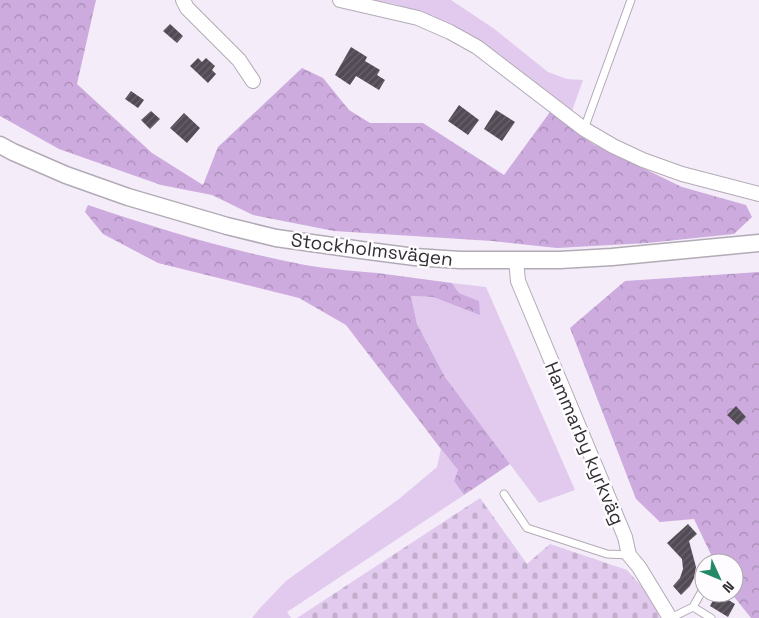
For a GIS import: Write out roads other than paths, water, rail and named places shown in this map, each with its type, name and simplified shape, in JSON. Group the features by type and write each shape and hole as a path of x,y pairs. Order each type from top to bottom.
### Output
{"street":[{"path":"183,0 187,8 239,60 253,81"},
{"path":"340,0 418,18 450,32 477,47 584,129 644,160 682,174 759,194"},
{"name":"Stockholmsvägen","path":"0,145 66,175 128,197 227,226 276,238 414,257 460,260 560,260 759,243"},
{"name":"Hammarby kyrkväg","path":"516,260 518,281 625,537 629,555 639,567 671,618"}],"lane":[{"path":"584,129 630,0"},
{"path":"504,494 527,528 607,554 629,555"},
{"path":"671,618 693,607 695,603"},
{"path":"693,607 711,618"}]}
